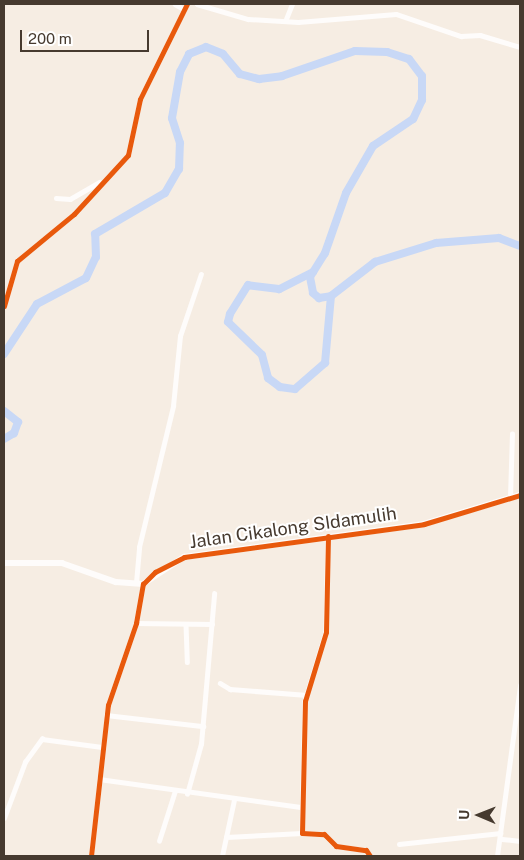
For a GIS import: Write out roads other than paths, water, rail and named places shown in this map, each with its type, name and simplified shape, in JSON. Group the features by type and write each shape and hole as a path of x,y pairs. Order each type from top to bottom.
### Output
{"street":[{"path":"175,4 182,8"},
{"path":"4,306 10,275 17,261 74,214 128,155 140,99 182,8 187,4"},
{"path":"197,4 248,20 396,14 461,36 480,35 520,47"},
{"path":"286,19 292,4"},
{"path":"56,198 70,199 113,172"},
{"path":"136,583 139,547 173,406 180,336 201,274"},
{"path":"4,279 10,275"},
{"path":"510,497 512,434"},
{"name":"Jalan Cikalong SIdamulih","path":"143,584 184,557 424,524 520,494"},
{"path":"302,833 307,695 326,632 328,536"},
{"path":"4,563 62,563 116,582 143,584 136,623 106,715 91,856"},
{"path":"187,794 203,726 214,594"},
{"path":"136,623 212,624"},
{"path":"186,624 186,662"},
{"path":"220,683 230,689 307,695"},
{"path":"497,856 502,839 500,833 520,686"},
{"path":"106,715 203,726"},
{"path":"4,818 25,762 42,740 103,746"},
{"path":"99,779 187,794 302,806"},
{"path":"159,841 175,792"},
{"path":"222,856 234,800"},
{"path":"226,837 302,833 324,834 336,846 366,850 370,856"},
{"path":"399,844 500,833"},
{"path":"502,839 520,841"}],"waterway":[{"path":"4,354 37,304 86,278 96,257 95,234 165,193 179,169 180,143 172,118 180,72 189,54 206,47 223,54 240,74 259,79 282,76 355,51 387,52 409,59 422,76 422,100 413,119 373,146 346,193 325,253 310,277 313,293 319,298 331,296 375,262 436,243 499,238 520,246"},
{"path":"313,272 279,289 248,285 230,314 228,322 262,355 268,378 280,387 295,389 325,363 331,296"},
{"path":"4,411 18,422 14,433 4,439"}]}
